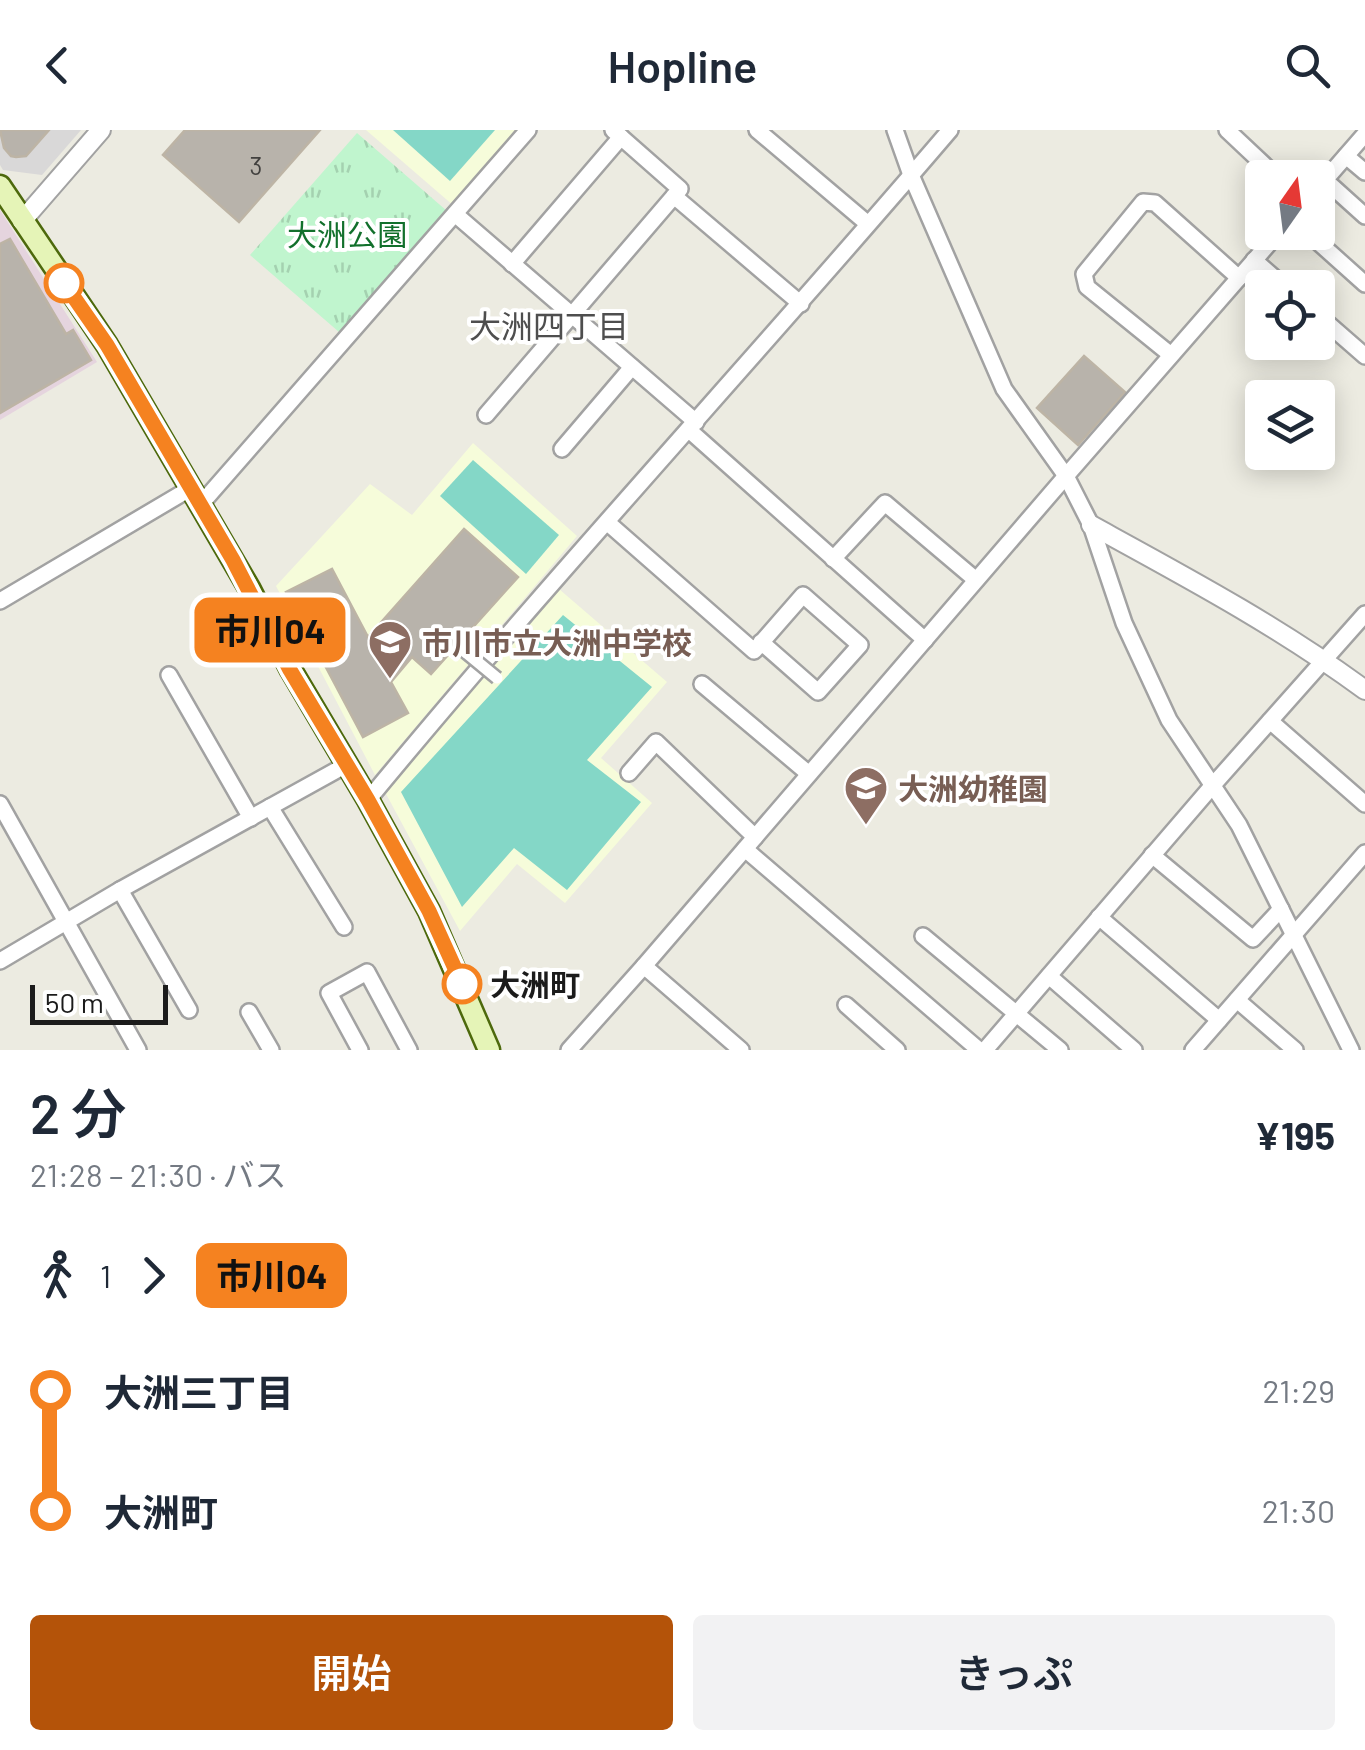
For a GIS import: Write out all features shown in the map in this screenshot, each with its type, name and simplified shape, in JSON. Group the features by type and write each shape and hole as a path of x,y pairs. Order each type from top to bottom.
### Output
{"main road":[{"path":"0,186 107,345 249,588 290,670 429,911 484,1048"}],"street":[{"path":"22,221 101,130"},
{"path":"0,601 196,496 528,130"},
{"path":"756,130 868,224"},
{"path":"895,130 1004,389 1066,476 1091,525 1124,623 1169,720 1239,825 1351,1050"},
{"path":"368,800 950,130"},
{"path":"1227,130 1259,160"},
{"path":"486,415 680,189 617,134 512,264"},
{"path":"1335,168 1365,134"},
{"path":"1346,156 1365,172"},
{"path":"1335,194 1365,216"},
{"path":"674,196 801,304"},
{"path":"1171,355 1088,287 1084,274 1142,202 1155,203 1239,278"},
{"path":"455,214 632,367 925,640"},
{"path":"569,1050 1263,250"},
{"path":"1327,250 1365,284"},
{"path":"1254,260 1265,270"},
{"path":"1335,330 1365,356"},
{"path":"562,448 632,367"},
{"path":"834,559 885,502 976,580"},
{"path":"608,523 754,651 761,642 803,595 860,645 818,692 761,642"},
{"path":"1091,525 1254,614 1365,690"},
{"path":"628,773 656,742 750,843 982,1050 1365,614"},
{"path":"464,650 496,678"},
{"path":"169,675 250,818"},
{"path":"702,684 809,774"},
{"path":"1270,721 1365,804"},
{"path":"0,961 346,766"},
{"path":"0,804 138,1050"},
{"path":"270,808 344,927"},
{"path":"1217,1050 1198,1044 1365,853"},
{"path":"1152,855 1253,939 1281,908"},
{"path":"120,890 189,1010"},
{"path":"1099,917 1218,1020"},
{"path":"923,936 1060,1050"},
{"path":"644,966 740,1050"},
{"path":"360,1050 329,993 367,972 410,1050"},
{"path":"1049,976 1134,1050"},
{"path":"1237,1000 1295,1050"},
{"path":"846,1006 897,1050"},
{"path":"249,1012 271,1050"}],"shaded area":[{"path":"0,130 81,130 42,175 3,170"},
{"path":"366,130 521,130 454,206"},
{"path":"393,130 495,130 450,181"},
{"path":"0,210 97,362 0,420"},
{"name":"市川市立大洲中学校","path":"473,443 577,536 375,775 276,586 370,484 412,515"},
{"path":"473,460 559,535 526,574 440,496"},
{"path":"559,589 667,682 601,758 652,803 565,903 517,864 460,931 385,792"},
{"path":"563,615 652,687 587,760 641,802 567,890 514,848 462,907 401,792"}],"green space":[{"name":"大洲公園","path":"357,133 447,211 339,332 250,255"}],"building":[{"path":"0,130 49,130 26,156 16,157 4,148"},
{"path":"185,130 320,130 239,222 163,155"},
{"path":"10,239 66,334 73,330 91,360 0,413 0,244"},
{"path":"1084,356 1125,392 1078,445 1037,408"},
{"path":"464,529 518,577 431,674 412,657 391,682 408,713 363,737 286,592 332,569 368,637"}],"bus line":[{"name":"市川04","path":"64,283 107,345 202,504 290,670 429,911 462,984"}],"place":[{"name":"市川市立大洲中学校","path":"390,680"},
{"name":"大洲幼稚園","path":"866,826"},
{"name":"大洲町","path":"462,984"}],"district":[{"name":"大洲四丁目","path":"549,325"}]}
